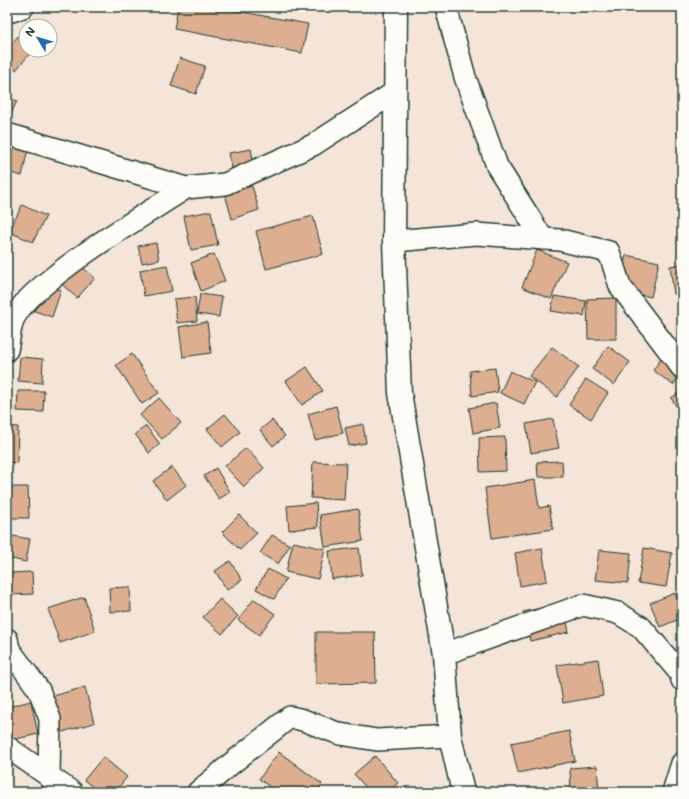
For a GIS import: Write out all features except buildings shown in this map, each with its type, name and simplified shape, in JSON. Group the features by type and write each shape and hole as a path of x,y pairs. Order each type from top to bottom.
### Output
{"main road":[{"path":"396,7 394,241 400,393 444,654 450,736 463,792"}],"street":[{"path":"7,10 12,11 23,7"},
{"path":"446,7 465,77 497,166 543,239"},
{"path":"7,134 186,188 226,184 313,145 395,92"},
{"path":"7,350 10,320 36,292 91,249 186,188"},
{"path":"394,241 476,234 560,240 609,252 620,286 682,368"},
{"path":"444,654 583,605 618,613 641,626 680,673 682,680"},
{"path":"7,639 9,649 39,690 50,719 49,777"},
{"path":"198,792 232,762 290,717 303,720 340,734 376,740 450,736"},
{"path":"7,747 72,792"},
{"path":"673,792 682,762"}]}
